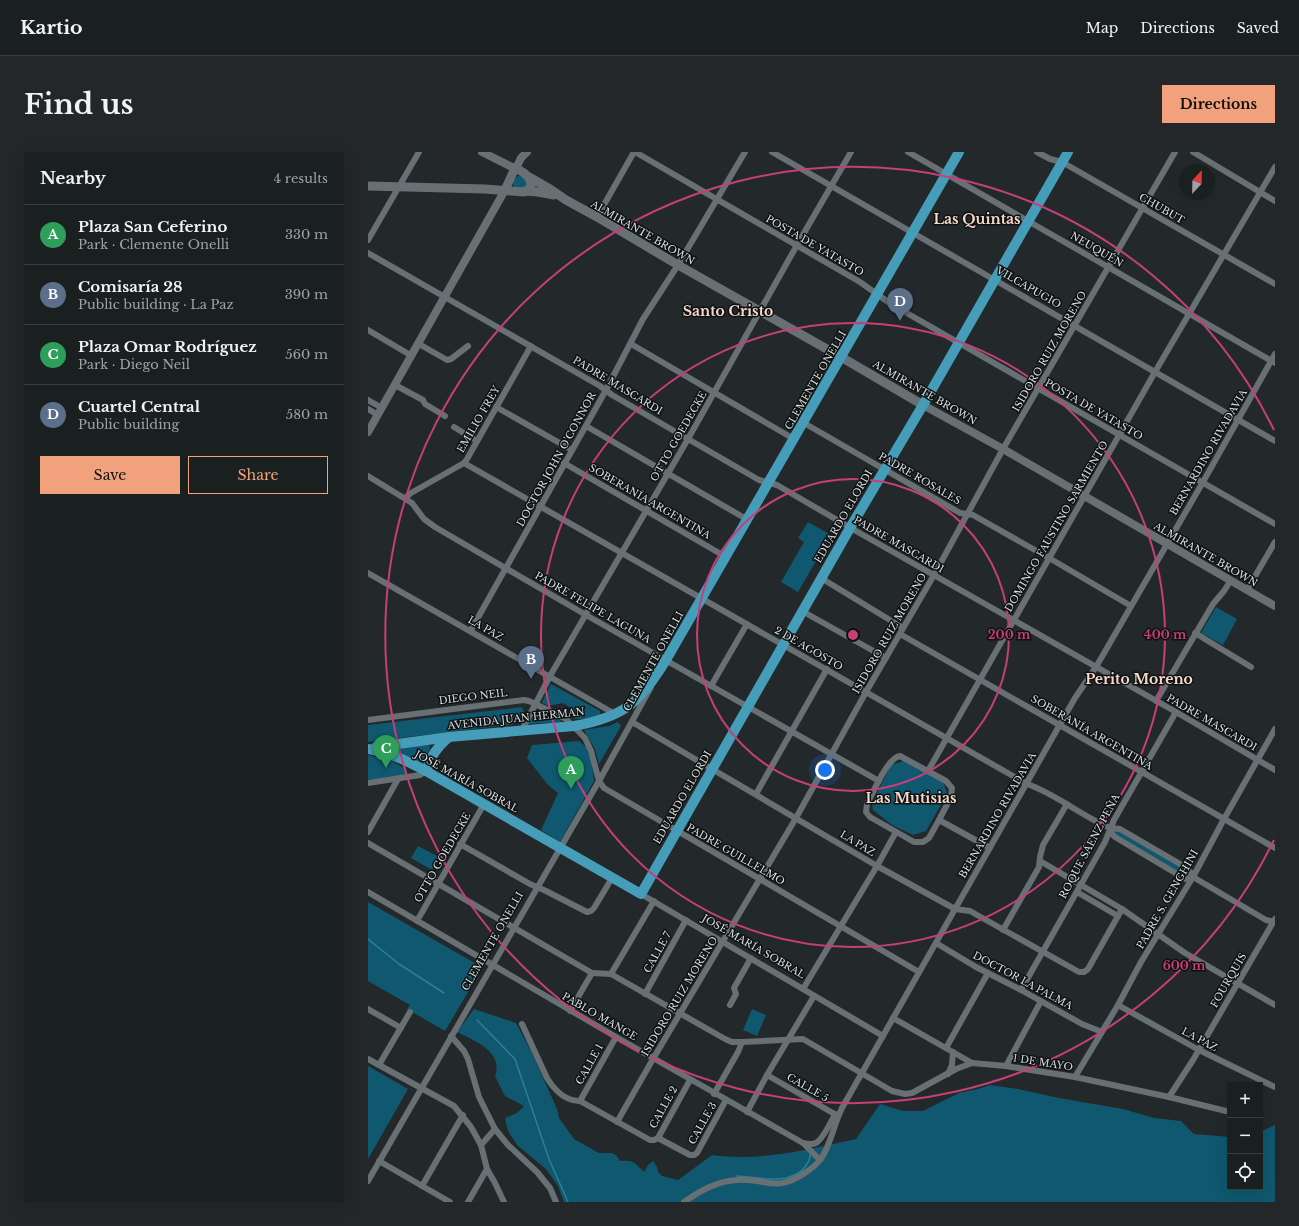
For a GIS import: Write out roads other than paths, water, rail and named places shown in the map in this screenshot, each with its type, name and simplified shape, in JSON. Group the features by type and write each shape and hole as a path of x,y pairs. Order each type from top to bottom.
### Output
{"main road":[{"name":"CLEMENTE ONELLI","path":"653,682 748,520 959,152"},
{"name":"EDUARDO ELORDI","path":"641,894 802,611 1068,152"},
{"path":"368,186 485,189 505,188 519,172 531,186 529,190 525,191"},
{"name":"ALMIRANTE BROWN","path":"519,172 922,405"},
{"name":"ALMIRANTE BROWN","path":"505,188 514,192 525,191 546,193 563,198"},
{"name":"AVENIDA JUAN HERMAN","path":"368,749 449,737 574,726 593,722 615,714 634,703 653,682"},
{"path":"426,771 433,754 439,745 449,737"},
{"name":"JOSÉ MARÍA SOBRAL","path":"368,749 387,753 404,759 641,894"}],"street":[{"path":"368,240 419,152"},
{"name":"ALMIRANTE BROWN","path":"482,152 519,172"},
{"path":"597,217 634,152"},
{"name":"POSTA DE YATASTO","path":"634,152 797,245 860,282 877,295 1038,389 1275,524"},
{"name":"DOCTOR JOHN O'CONNOR","path":"471,630 606,390 643,319 678,265 745,152"},
{"name":"VILCAPUGIO","path":"772,152 1275,441"},
{"name":"OTTO GOEDECKE","path":"522,730 550,676 688,439 851,152"},
{"name":"NEUQUÉN","path":"908,152 1273,362"},
{"name":"CHUBUT","path":"1038,152 1050,159 1062,162 1275,284"},
{"name":"ISIDORO RUIZ MORENO","path":"617,1122 761,879 866,692 934,576 1003,449 1175,152"},
{"path":"1193,152 1275,201"},
{"path":"519,172 526,153"},
{"name":"DOMINGO FAUSTINO SARMIENTO","path":"928,771 1155,372 1275,167"},
{"path":"496,207 497,202 505,188"},
{"path":"368,432 496,207 505,196 514,192"},
{"name":"PADRE MASCARDI","path":"368,253 445,296 759,480 777,485 1275,770"},
{"path":"368,330 412,356"},
{"path":"419,344 447,360 451,359 468,346"},
{"path":"631,344 794,439"},
{"name":"EMILIO FREY","path":"405,498 411,493 464,463 531,346"},
{"name":"BERNARDINO RIVADAVIA","path":"803,1143 811,1145 815,1144 821,1139 862,1074 1075,698 1096,667 1273,362 1275,354"},
{"path":"395,385 422,400 425,404 445,416"},
{"path":"368,400 380,412"},
{"name":"ALMIRANTE BROWN","path":"922,405 1003,449 1275,606"},
{"path":"496,407 572,450"},
{"path":"368,409 380,412"},
{"name":"PADRE ROSALES","path":"804,423 960,513 973,515 1131,606"},
{"path":"586,426 748,520"},
{"path":"454,427 477,441"},
{"name":"2 DE AGOSTO","path":"464,463 1027,784 1035,786 1110,828 1120,829 1127,832 1187,868 1193,877 1266,920 1275,921"},
{"name":"SOBERANÍA ARGENTINA","path":"564,463 726,557"},
{"name":"PADRE FELIPE LAGUNA","path":"368,476 405,498 415,506 424,519 435,527 586,615 879,781"},
{"path":"1247,590 1275,542"},
{"name":"LA PAZ","path":"368,573 471,630 615,714"},
{"path":"821,578 903,628"},
{"path":"1156,701 1195,633 1213,604 1231,580"},
{"path":"802,611 886,658"},
{"path":"711,686 747,624"},
{"path":"1195,633 1251,667"},
{"name":"SOBERANÍA ARGENTINA","path":"900,634 1275,848"},
{"path":"756,794 827,669"},
{"name":"CLEMENTE ONELLI","path":"368,1181 599,781 647,696 653,682"},
{"name":"DIEGO NEIL","path":"368,720 524,700 558,714 574,726"},
{"name":"ROQUE SÁENZ PEÑA","path":"1021,990 1105,842 1110,828 1176,712"},
{"name":"LA PAZ","path":"632,722 877,866 955,909 970,911 1078,972 1084,972 1088,969 1118,916"},
{"path":"574,726 586,738 599,781"},
{"name":"PADRE S. GENGHINI","path":"1075,1077 1193,877 1275,729"},
{"path":"896,757 904,758 928,771 946,781 952,788 951,797 940,820 928,838 923,842 914,842 870,817 866,812 867,804 879,781 890,763 896,757"},
{"path":"368,783 420,775 426,771"},
{"path":"368,832 398,779"},
{"name":"PADRE GUILLELMO","path":"599,781 604,788 676,831 919,972"},
{"name":"OTTO GOEDECKE","path":"417,921 484,804"},
{"path":"1003,930 1039,867 1043,845 1067,804"},
{"path":"940,820 990,848"},
{"name":"2 DE AGOSTO","path":"1110,828 1115,837 1182,878 1185,879 1193,877"},
{"path":"803,989 896,832"},
{"path":"368,843 592,972 611,974 654,901"},
{"path":"460,844 537,887 587,912 594,908 612,878"},
{"path":"1040,861 1122,909 1159,936 1236,984 1275,1005"},
{"name":"PABLO MANGE","path":"368,892 616,1038 803,1143 820,1160"},
{"path":"1077,892 1118,916 1122,909"},
{"name":"JOSÉ MARÍA SOBRAL","path":"641,894 883,1036"},
{"name":"CALLE 7","path":"645,994 686,920"},
{"name":"FOURQUIS","path":"1169,1097 1199,1050 1236,984 1272,930 1275,921"},
{"name":"DOCTOR LA PALMA","path":"936,943 1082,1024 1102,1032"},
{"path":"730,1005 736,994 734,988 750,958"},
{"path":"570,1011 592,972"},
{"path":"946,1048 988,973"},
{"name":"1 DE MAYO","path":"611,974 732,1042 789,1040 803,1038 892,1091 905,1094 921,1089 963,1065 972,1063 1006,1066 1075,1077 1227,1111"},
{"path":"747,1112 814,996"},
{"path":"1006,1066 1041,1001"},
{"name":"LA PAZ","path":"1118,1005 1199,1050 1275,1087"},
{"path":"368,1009 401,1028"},
{"path":"379,1065 410,1012"},
{"path":"893,1018 972,1063"},
{"path":"522,1024 551,1085 562,1096 574,1101 580,1101 617,1122"},
{"path":"451,1036 464,1051 468,1059 479,1098 495,1129 508,1145 537,1172 550,1188 556,1202"},
{"name":"CALLE 1","path":"580,1101 616,1038"},
{"name":"CALLE 3","path":"714,1094 738,1052 742,1042"},
{"path":"948,1074 952,1065 953,1052"},
{"path":"368,1059 454,1106 463,1115 481,1145 487,1169 504,1202"},
{"name":"CALLE 5","path":"767,1075 837,1115"},
{"name":"CALLE 2","path":"617,1122 650,1140 658,1138 690,1080"},
{"name":"CALLE 3","path":"658,1138 690,1155 694,1155 697,1153 726,1100"},
{"path":"422,1186 463,1115"},
{"name":"BERNARDINO RIVADAVIA","path":"684,1202 710,1186 721,1182 739,1180 781,1184 790,1181 810,1169 820,1160 825,1152 837,1115"},
{"path":"481,1145 495,1129"},
{"path":"379,1161 450,1202"},
{"path":"468,1202 487,1169"}],"waterway":[{"path":"368,939 399,964 444,993"},
{"path":"477,1020 515,1059 549,1159 568,1202"},
{"path":"737,1176 764,1179 791,1177 799,1173 805,1167 810,1159 810,1153"}],"place":[{"name":"Cuartel Central","path":"900,321"},
{"name":"Comisaría 28","path":"531,679"},
{"name":"Plaza Omar Rodríguez","path":"386,768"},
{"name":"Plaza San Ceferino","path":"571,789"}],"district":[{"name":"Las Quintas","path":"977,219"},
{"name":"Santo Cristo","path":"728,311"},
{"name":"Perito Moreno","path":"1139,679"},
{"name":"Las Mutisias","path":"911,798"}]}
